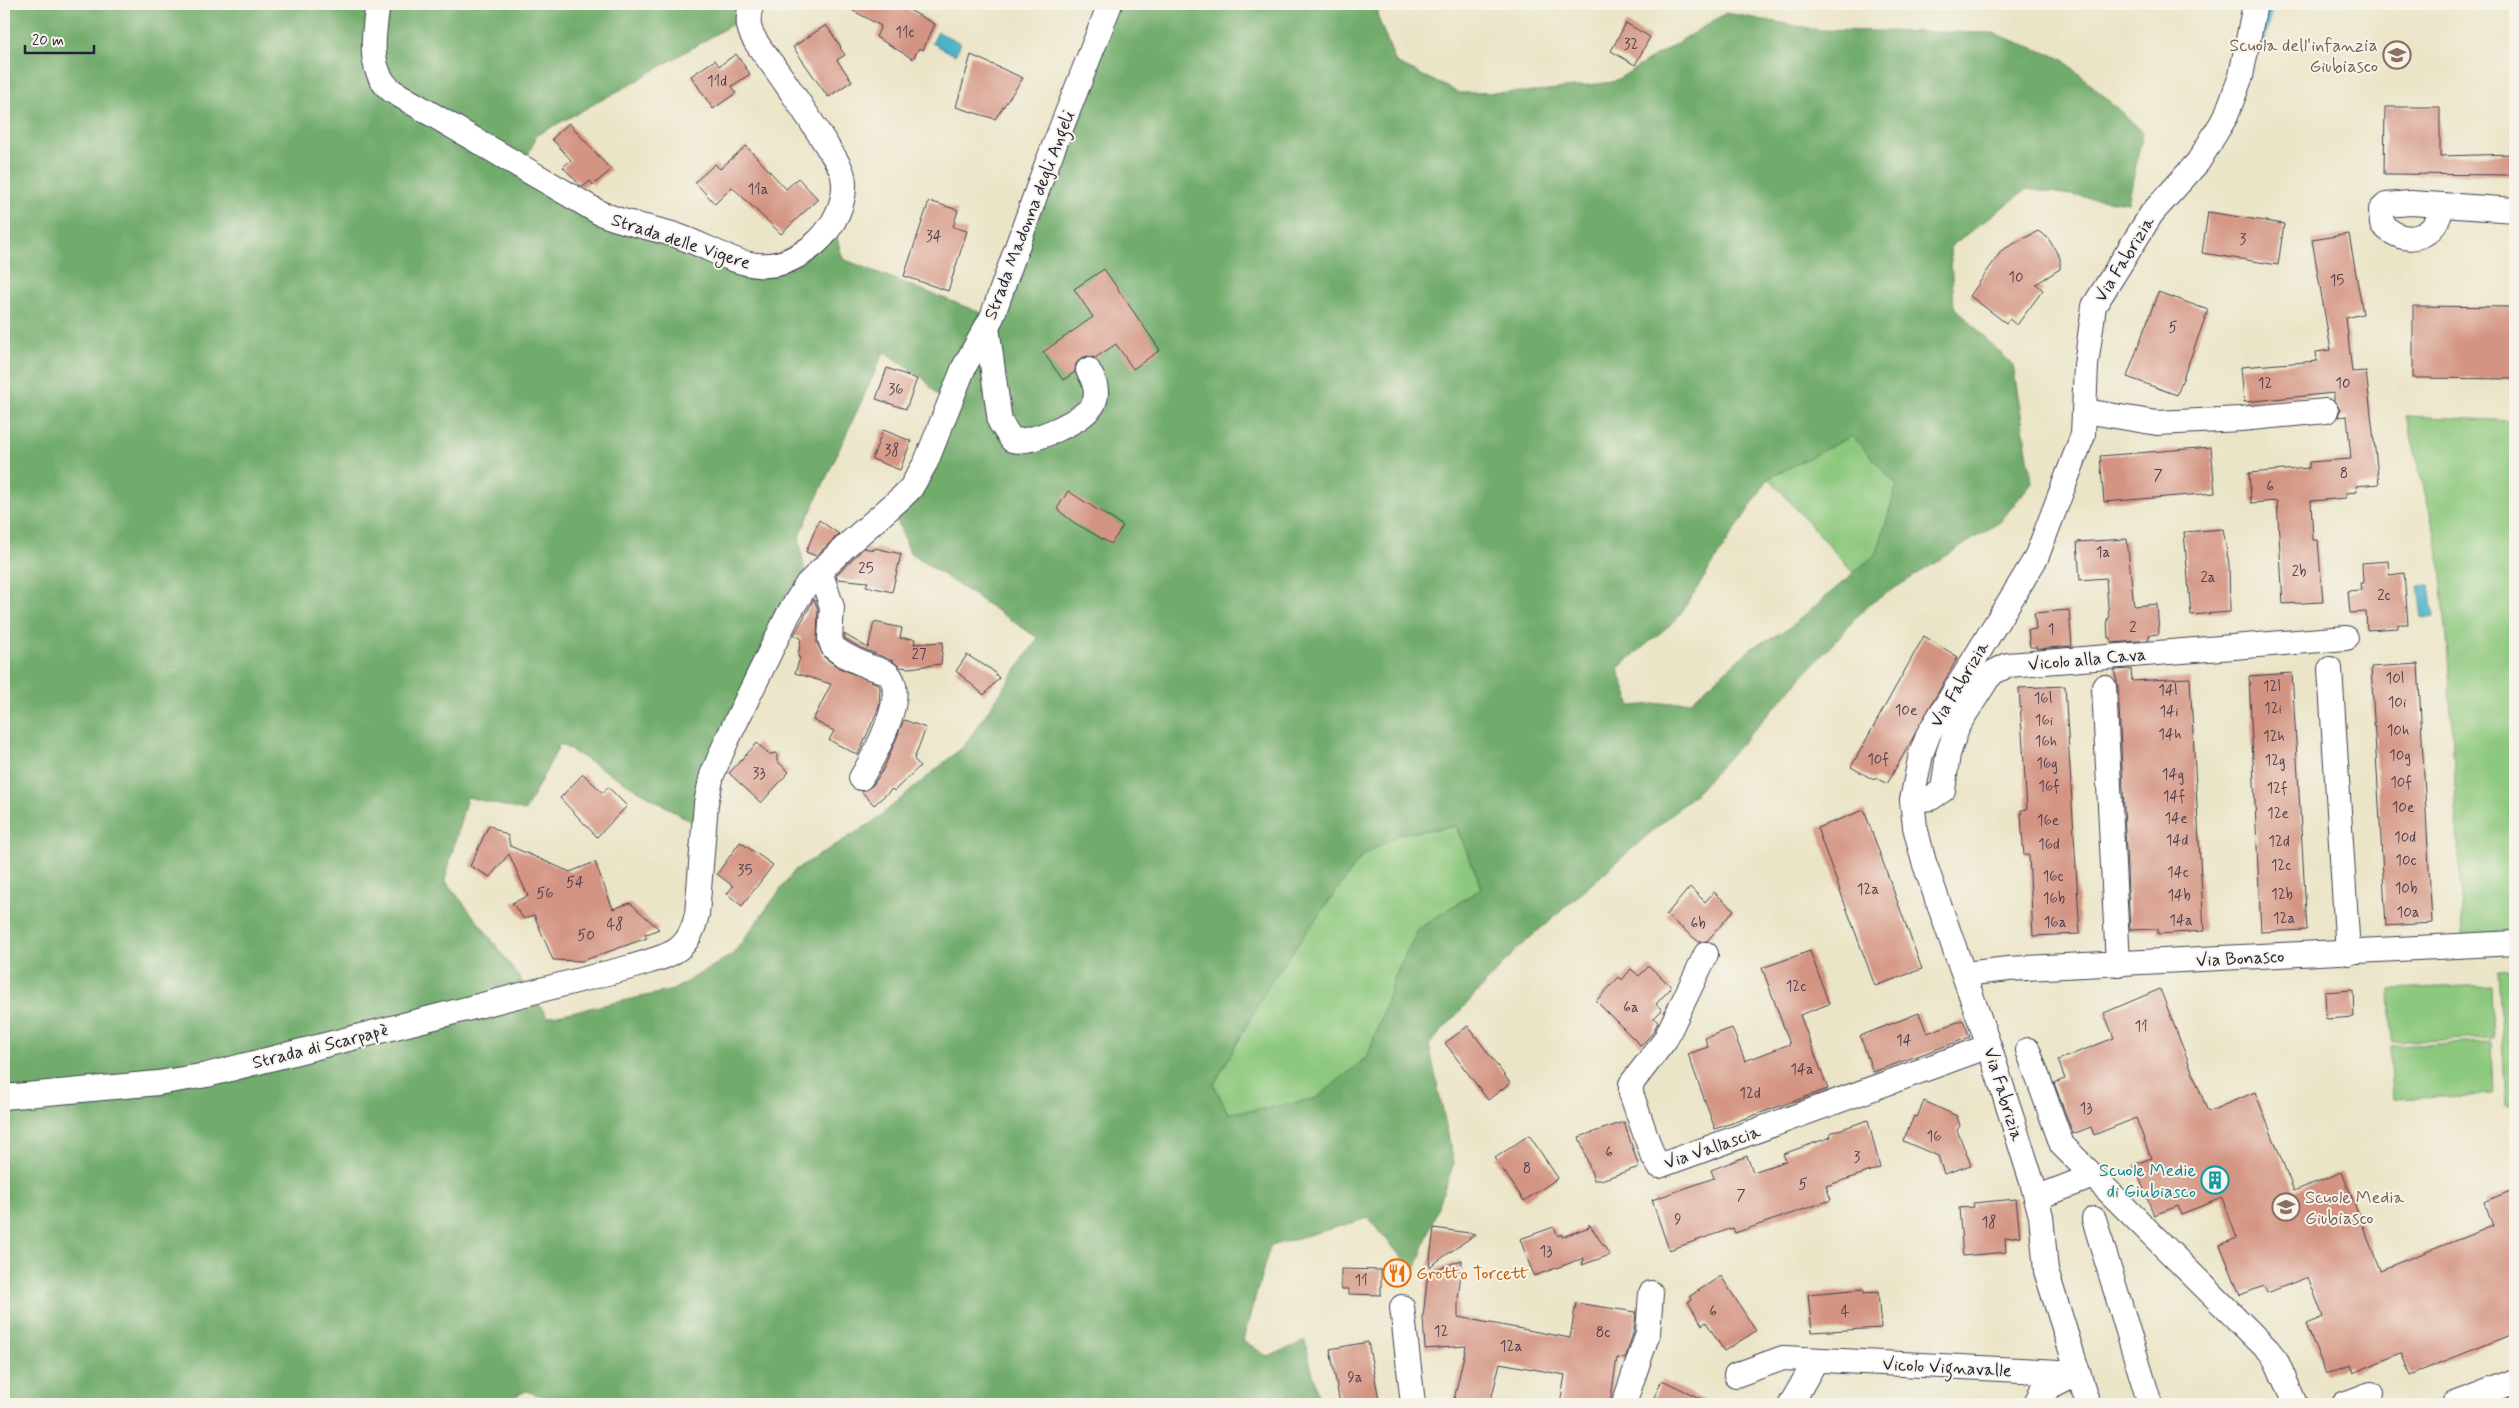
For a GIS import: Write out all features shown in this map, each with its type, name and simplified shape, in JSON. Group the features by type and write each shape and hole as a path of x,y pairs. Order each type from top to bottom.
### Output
{"street":[{"name":"Strada delle Vigere","path":"378,4 375,28 376,71 382,82 392,91 600,213 621,222 672,234 732,261 757,266 773,264 803,253 821,238 836,219 844,180 840,167 799,100 752,35 748,15 752,4"},
{"name":"Strada Madonna degli Angeli","path":"686,943 694,928 697,914 706,803 712,775 789,613 807,584 911,488 926,462 964,367 987,327 1110,4"},
{"name":"Via Fabrizia","path":"2088,1404 2046,1271 2041,1216 2036,1198 1965,974 1924,862 1915,827 1912,800 1921,754 1933,727 2036,558 2083,435 2086,365 2094,306 2152,213 2198,162 2226,116 2241,76 2255,4"},
{"path":"2442,205 2515,210"},
{"path":"987,327 1000,422 1012,440 1019,442 1033,440 1090,410 1094,403 1096,386 1088,370"},
{"path":"2085,411 2157,423 2241,420 2326,411"},
{"path":"820,571 832,607 830,639 832,647 851,658 888,674 893,680 895,697 889,718 877,751 860,778"},
{"name":"Vicolo alla Cava","path":"1912,800 1931,798 1943,790 1948,754 1958,724 1988,678 2000,668 2018,664 2346,638"},
{"path":"2330,669 2348,952"},
{"path":"2104,687 2118,964"},
{"name":"Strada di Scarpapè","path":"4,1097 158,1083 207,1075 631,967 672,953 686,943"},
{"name":"Via Bonasco","path":"1965,974 2008,969 2515,944"},
{"name":"Via Vallascia","path":"1706,954 1665,1040 1631,1084 1631,1093 1659,1166 1989,1046"},
{"path":"2028,1050 2062,1145 2268,1350 2276,1360 2295,1404"},
{"path":"2036,1198 2093,1176"},
{"path":"2094,1220 2150,1404"},
{"path":"1624,1404 1648,1333 1651,1293"},
{"path":"1402,1306 1413,1404"},
{"name":"Vicolo Vignavalle","path":"1736,1375 1784,1358 2078,1374"},
{"path":"1791,1404 1816,1360"},
{"path":"2036,1404 2041,1392 2078,1374"},
{"path":"2454,1404 2515,1380"},
{"path":"2344,1404 2371,1394"}],"green space":[{"path":"4,4 752,4 748,15 631,84 537,135 523,167 581,203 757,266 833,225 843,259 992,317 1110,4 1382,4 1377,15 1396,63 1460,93 1532,92 1613,82 1726,13 1820,30 1993,33 2063,59 2143,132 2128,203 2027,189 1950,247 1954,306 2013,365 2032,482 2000,522 1868,605 1696,793 1516,950 1429,1045 1454,1163 1414,1273 1369,1218 1270,1246 1243,1340 1268,1357 1305,1341 1320,1404 566,1404 526,1391 499,1404 4,1404","holes":["884,352 923,378 947,406 892,508 910,553 1038,638 964,746 873,822 795,870 733,954 673,990 548,1017 486,932 445,880 467,797 525,811 560,744 692,822 708,757 807,584 799,537","1852,436 1897,485 1877,553 1788,629 1753,647 1691,701 1631,706 1618,668 1677,619 1769,478","1456,826 1482,888 1418,929 1395,977 1368,1056 1317,1098 1271,1108 1228,1113 1214,1085 1271,981 1362,856 1399,834"]},
{"path":"2406,416 2515,421 2515,930 2463,936 2447,638 2438,546"},
{"path":"1852,435 1897,485 1877,553 1853,573 1769,478"},
{"path":"1456,826 1482,888 1418,929 1395,977 1368,1056 1317,1098 1271,1108 1228,1113 1214,1085 1271,981 1362,856 1399,834"},
{"path":"2515,968 2515,1105 2506,1105 2498,969"},
{"path":"2491,985 2493,1038 2392,1042 2390,989"},
{"path":"2491,1042 2493,1095 2393,1099 2390,1046"},
{"path":"2515,1390 2515,1404 2479,1404"}],"water":[{"path":"938,32 961,43 955,55 932,43"},
{"path":"2430,585 2434,616 2422,618 2418,586"}],"building":[{"path":"841,4 898,4 935,24 923,50 919,48 913,59 876,37 881,26"},
{"path":"1626,23 1650,37 1635,65 1611,51"},
{"path":"826,25 845,55 837,60 852,81 828,97 793,47"},
{"path":"736,54 750,74 732,86 736,93 713,109 691,76 715,60 719,66"},
{"path":"971,55 1023,78 995,119 956,107"},
{"path":"2385,107 2440,107 2440,156 2515,154 2515,175 2384,174"},
{"path":"569,123 611,170 593,185 590,181 583,187 563,167 571,160 552,139"},
{"path":"746,146 786,189 798,178 818,199 781,234 732,187 715,204 695,182 715,164 720,169"},
{"path":"929,201 958,210 953,227 967,231 948,291 904,276"},
{"path":"2208,212 2284,224 2278,265 2202,253"},
{"path":"2038,231 2048,238 2060,258 2060,269 2036,284 2043,290 2017,325 2009,319 2006,323 1970,296 2002,250"},
{"path":"2349,234 2363,314 2346,318 2352,372 2366,371 2379,484 2356,486 2357,492 2346,493 2346,498 2311,501 2313,540 2318,540 2323,602 2283,604 2277,501 2251,503 2249,473 2309,468 2309,462 2351,459 2347,416 2338,417 2340,409 2334,401 2334,393 2244,402 2241,367 2317,361 2316,352 2331,350 2312,240"},
{"path":"1104,269 1160,350 1133,369 1116,344 1095,358 1088,356 1081,358 1076,364 1075,372 1063,380 1043,352 1093,317 1074,289"},
{"path":"2158,292 2208,310 2177,395 2127,377"},
{"path":"2413,306 2515,307 2515,379 2413,378"},
{"path":"887,368 917,379 906,409 876,399"},
{"path":"883,430 911,441 900,470 872,459"},
{"path":"2211,447 2215,493 2104,502 2100,456"},
{"path":"1068,491 1123,526 1111,544 1073,522 1057,509"},
{"path":"819,520 839,534 816,556 806,552"},
{"path":"2223,529 2229,564 2230,612 2191,615 2184,532"},
{"path":"2127,539 2134,606 2157,604 2159,634 2149,635 2149,640 2112,643 2111,638 2108,638 2107,619 2109,619 2106,578 2080,580 2077,542"},
{"path":"864,548 874,550 875,548 901,554 892,592 866,586 868,582 837,579 836,575"},
{"path":"2388,561 2389,575 2404,573 2408,624 2398,624 2398,628 2367,630 2366,612 2350,613 2348,591 2361,590 2360,583 2363,583 2362,563"},
{"path":"814,599 818,609 817,643 824,657 839,668 878,684 880,688 879,707 858,755 829,740 834,731 813,720 831,684 795,673 800,658 798,657 801,638 794,635"},
{"path":"2069,610 2072,646 2037,649 2037,647 2030,647 2028,630 2036,629 2034,613"},
{"path":"874,622 902,628 900,638 915,639 914,644 943,642 941,664 909,668 900,667 893,661 861,648 845,639 844,634 868,648"},
{"path":"1924,636 1958,657 1887,784 1876,778 1874,780 1851,767"},
{"path":"967,655 992,670 999,678 984,695 956,671"},
{"path":"2418,664 2432,923 2386,926 2371,667"},
{"path":"2131,669 2132,681 2190,678 2204,931 2158,934 2158,929 2130,930 2118,686 2114,670"},
{"path":"2292,673 2307,930 2261,932 2249,676"},
{"path":"2065,686 2080,934 2033,936 2029,855 2024,855 2022,833 2021,810 2027,809 2019,688"},
{"path":"904,720 926,728 914,759 920,766 894,791 892,789 874,805 862,792 873,785 884,768"},
{"path":"757,743 769,754 777,753 777,761 789,772 761,803 729,773"},
{"path":"583,774 603,793 608,787 627,806 597,837 560,798"},
{"path":"1864,810 1922,969 1875,986 1817,828"},
{"path":"489,825 508,836 510,846 570,872 595,862 613,909 630,903 659,929 645,935 647,938 582,961 553,960 534,915 524,919 512,903 528,896 509,854 490,877 470,866"},
{"path":"740,842 773,865 742,906 727,894 733,886 717,874"},
{"path":"1690,887 1705,902 1714,892 1734,910 1707,941 1699,942 1666,915"},
{"path":"1810,951 1829,1004 1800,1015 1828,1089 1715,1129 1688,1054 1708,1047 1705,1038 1732,1028 1745,1061 1790,1044 1762,968"},
{"path":"1649,966 1672,987 1656,1004 1662,1010 1654,1018 1658,1022 1654,1031 1641,1046 1596,1001 1619,977 1622,980 1631,969 1639,976"},
{"name":"Scuole Medie di Giubiasco","path":"2160,989 2208,1112 2255,1092 2294,1191 2342,1172 2380,1270 2493,1226 2484,1202 2515,1189 2515,1333 2410,1375 2401,1353 2353,1373 2350,1365 2326,1374 2306,1324 2323,1317 2308,1277 2267,1293 2264,1286 2240,1295 2220,1245 2237,1238 2222,1198 2181,1214 2178,1206 2154,1215 2134,1165 2151,1158 2136,1118 2094,1135 2091,1127 2073,1134 2054,1083 2065,1079 2058,1060 2114,1038 2104,1013"},
{"path":"2353,990 2354,1017 2326,1019 2325,992"},
{"path":"1919,1013 1927,1033 1963,1020 1970,1037 1873,1072 1860,1036"},
{"path":"1468,1026 1510,1083 1488,1100 1445,1043"},
{"path":"1924,1101 1957,1116 1960,1126 1957,1130 1971,1165 1944,1174 1938,1156 1903,1141 1914,1116 1917,1117"},
{"path":"1868,1120 1880,1168 1826,1186 1831,1200 1735,1233 1733,1228 1669,1250 1652,1200 1714,1178 1711,1170 1747,1156 1753,1172 1786,1161 1783,1154 1831,1137 1830,1133"},
{"path":"1624,1122 1639,1167 1601,1180 1594,1180 1579,1137"},
{"path":"1529,1135 1558,1178 1524,1201 1495,1158"},
{"path":"2016,1199 2020,1236 2005,1238 2006,1252 1963,1256 1959,1208 1974,1207 1973,1203"},
{"path":"1589,1224 1610,1255 1582,1265 1584,1258 1534,1276 1520,1239 1554,1227 1558,1236 1561,1234 1562,1237 1589,1227"},
{"path":"1434,1228 1476,1234 1429,1267"},
{"path":"1462,1260 1458,1317 1570,1338 1576,1303 1636,1312 1634,1330 1625,1359 1617,1358 1610,1404 1560,1404 1565,1375 1500,1363 1490,1404 1453,1404 1466,1346 1425,1349 1423,1317 1428,1272"},
{"path":"1341,1269 1381,1270 1381,1295 1349,1294 1349,1289 1341,1289"},
{"path":"1721,1276 1756,1331 1724,1351 1706,1322 1702,1325 1688,1302 1692,1300 1690,1296"},
{"path":"1864,1289 1864,1293 1878,1292 1881,1328 1812,1332 1808,1294"},
{"path":"1368,1342 1380,1404 1340,1404 1330,1349"},
{"path":"1662,1380 1712,1404 1651,1404"}],"waterway":[{"path":"2262,43 2270,4"}],"place":[{"name":"Scuola dell'infanzia Giubiasco","path":"2397,55"},
{"name":"Scuole Medie di Giubiasco","path":"2215,1180"},
{"name":"Scuole Media Giubiasco","path":"2286,1207"},
{"name":"Grotto Torcett","path":"1397,1273"}]}
